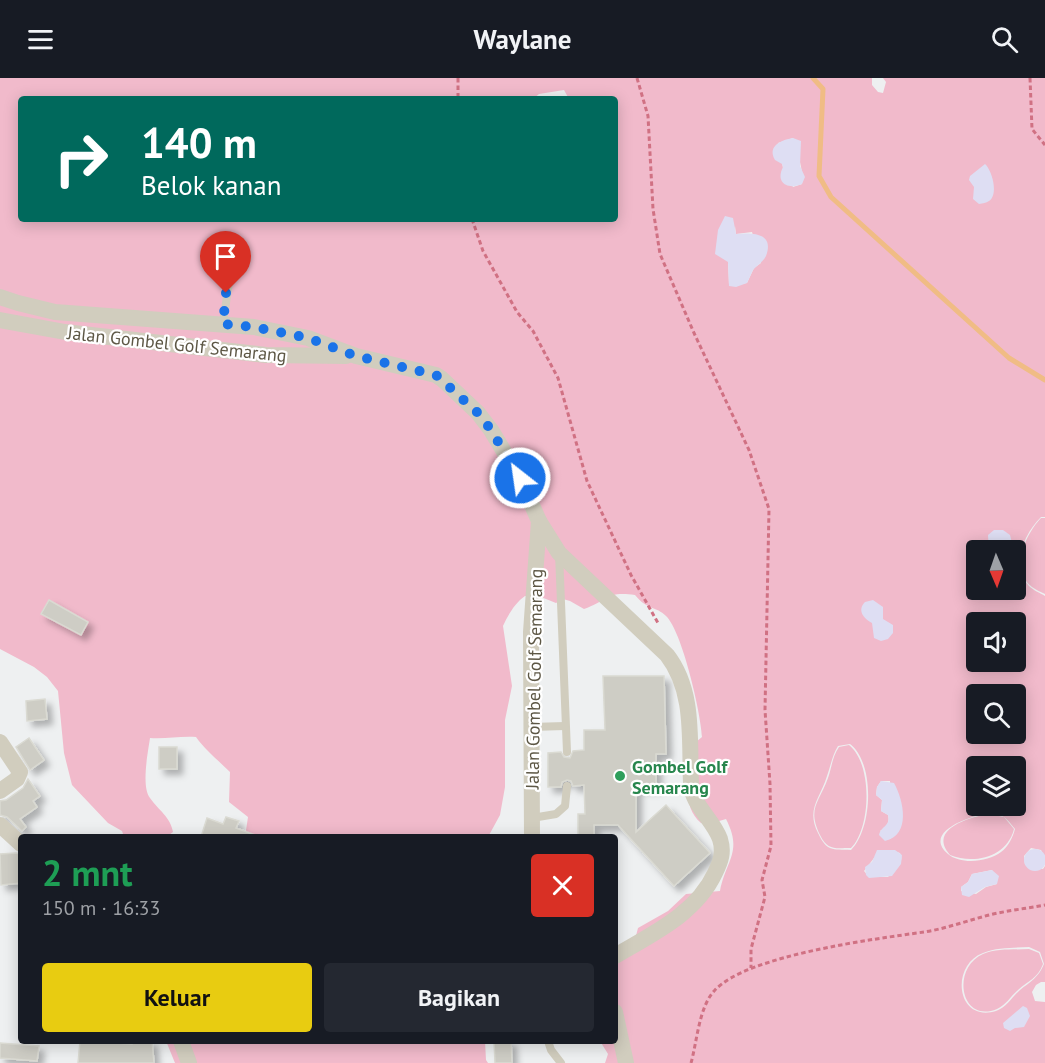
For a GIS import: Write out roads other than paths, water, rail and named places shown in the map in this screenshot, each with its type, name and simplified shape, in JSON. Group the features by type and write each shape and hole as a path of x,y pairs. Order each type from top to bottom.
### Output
{"street":[{"name":"Jalan Gombel Golf Semarang","path":"0,297 55,312 254,327 308,338 356,356 436,375 478,413 520,478 539,521 559,553 667,656 675,665 683,685 691,731 691,787 699,806 716,831 722,847 722,858 705,892 693,904 648,937 618,954"},
{"name":"Jalan Gombel Golf Semarang","path":"0,320 65,332 266,355 356,356"},
{"path":"187,345 189,321"},
{"name":"Jalan Gombel Golf Semarang","path":"532,834 531,632 539,521"},
{"path":"0,742 20,772 17,779 0,791"},
{"path":"0,825 18,841"},
{"path":"618,1026 626,1063"},
{"path":"182,1044 189,1063"}],"lane":[{"path":"223,324 234,247"},
{"path":"559,553 567,752"},
{"path":"531,727 565,726"},
{"path":"532,818 556,814 565,806 567,786"},
{"path":"549,1044 561,1063"}],"waterway":[{"path":"813,78 823,89 819,176 831,197 1009,358 1045,380"}],"place":[{"name":"Gombel Golf Semarang","path":"620,776"}]}
